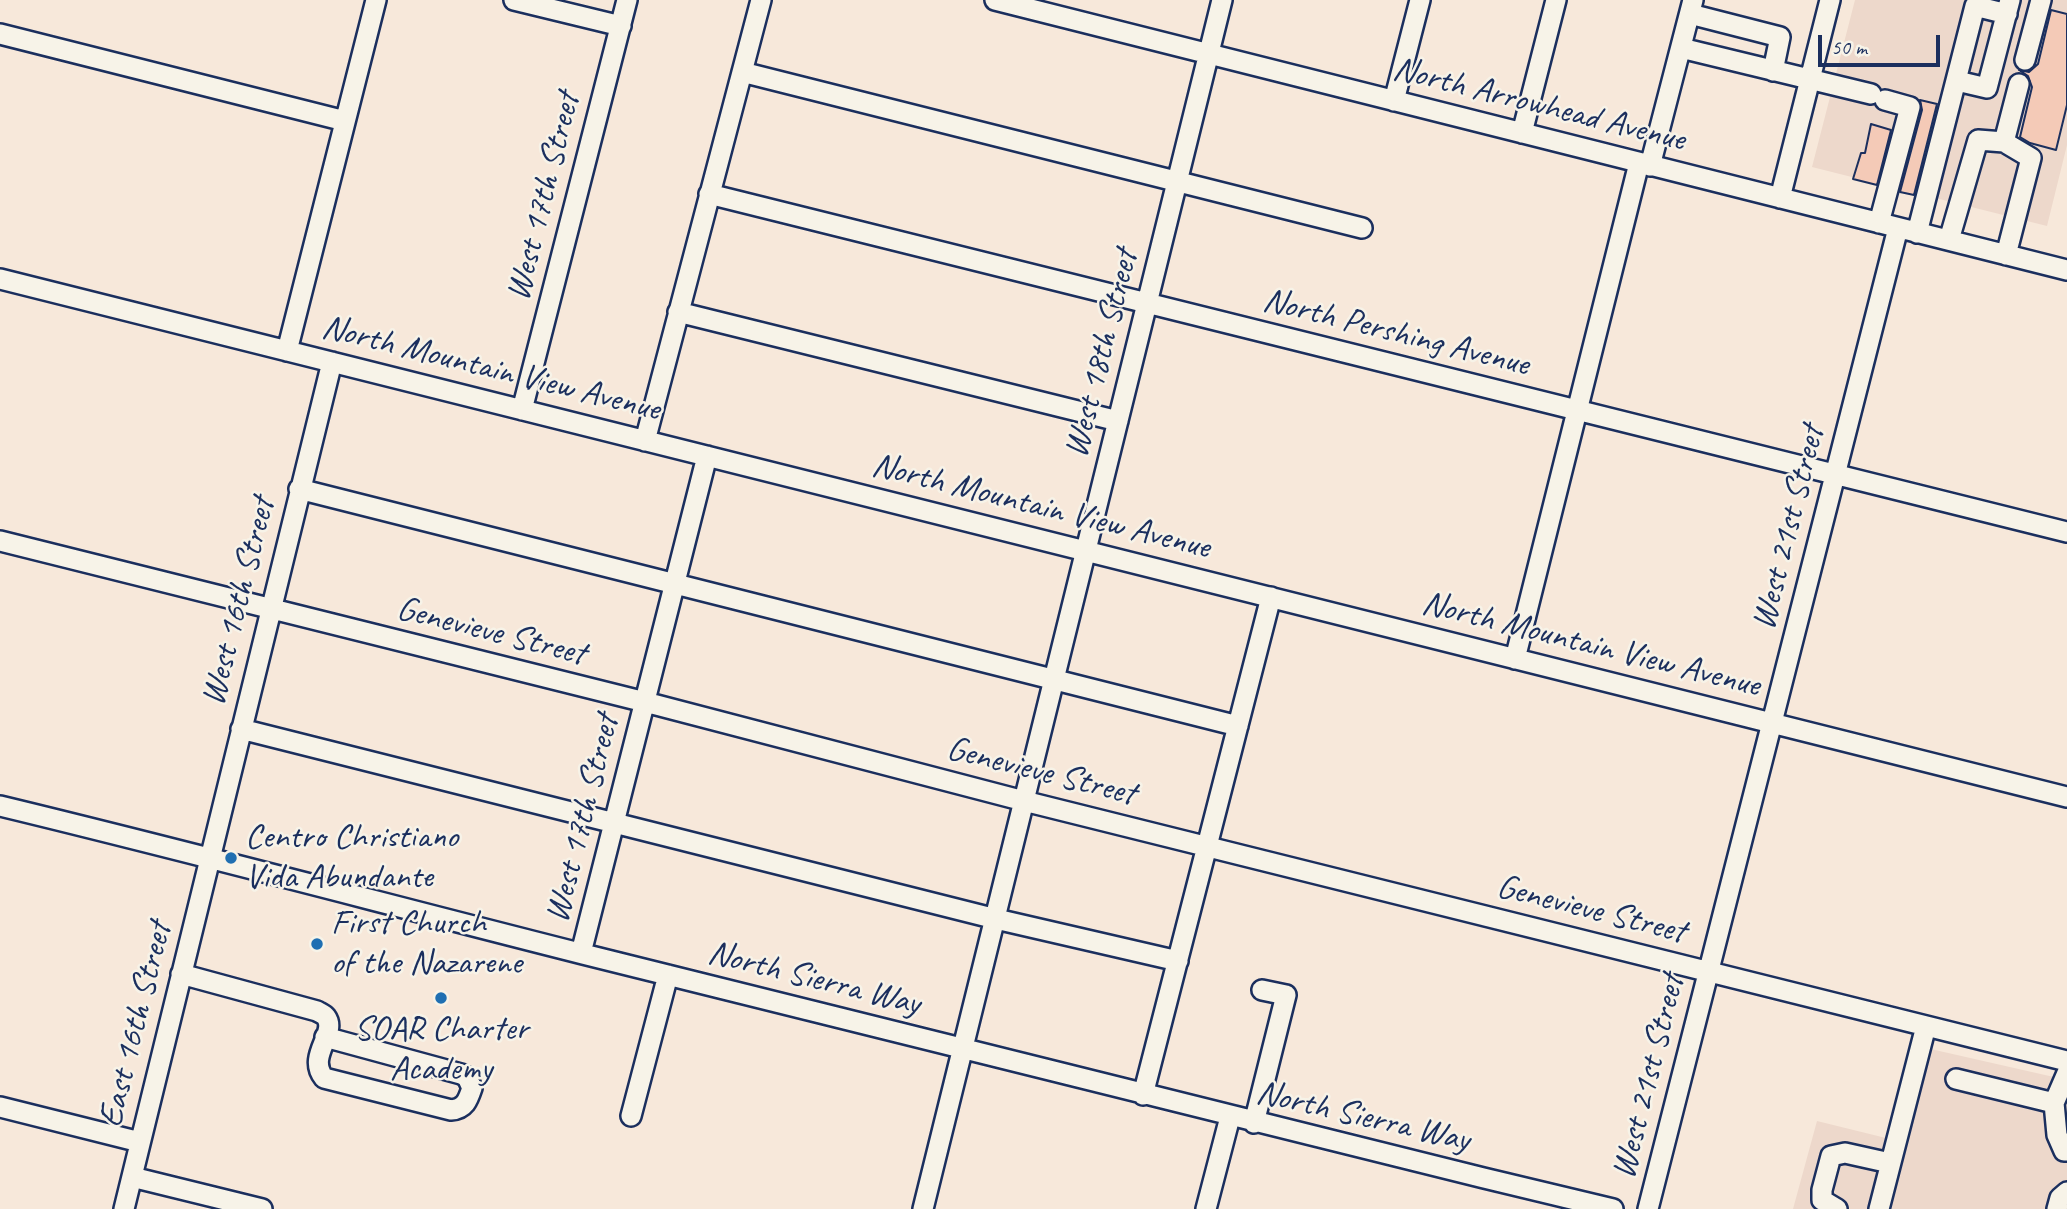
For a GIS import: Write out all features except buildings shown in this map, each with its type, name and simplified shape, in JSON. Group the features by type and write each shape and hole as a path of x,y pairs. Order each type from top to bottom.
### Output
{"street":[{"path":"287,351 376,0"},
{"path":"514,0 621,26"},
{"name":"West 17th Street","path":"522,410 627,0"},
{"path":"645,441 761,0"},
{"name":"North Arrowhead Avenue","path":"995,0 1016,3 1209,55 2067,270"},
{"name":"West 18th Street","path":"923,1209 1222,0"},
{"path":"1394,101 1420,0"},
{"path":"1522,133 1556,0"},
{"path":"1780,198 1830,0"},
{"path":"2025,60 2041,0"},
{"path":"1917,233 1975,6 2008,7 1987,88 1957,81"},
{"path":"1514,659 1577,410 1645,164 1692,7 1780,37 1773,71"},
{"path":"0,34 345,121"},
{"path":"1681,48 1810,80"},
{"path":"742,72 1362,228"},
{"name":"West 21st Street","path":"1648,1209 1835,474 1889,225 1910,107 1810,80"},
{"path":"2004,142 2019,84"},
{"path":"1949,240 1978,140 2004,142 2031,159 2006,255"},
{"name":"North Pershing Avenue","path":"709,194 2067,532"},
{"name":"North Mountain View Avenue","path":"0,279 2067,797"},
{"path":"678,312 1118,421"},
{"name":"West 16th Street","path":"210,857 332,362"},
{"name":"West 17th Street","path":"581,953 707,456"},
{"path":"299,489 1238,726"},
{"name":"Genevieve Street","path":"0,541 2067,1062"},
{"path":"1143,1095 1271,597"},
{"path":"241,729 996,919 1178,961"},
{"name":"North Sierra Way","path":"1,810 210,857 1230,1117 1613,1209"},
{"name":"East 16th Street","path":"124,1209 210,857"},
{"path":"181,974 317,1011 327,1018 329,1025 325,1037 317,1063 318,1071 324,1079 452,1110 459,1110 468,1102 472,1088 467,1077 461,1074 325,1037"},
{"path":"631,1116 668,975"},
{"path":"1254,1123 1286,995 1262,990"},
{"path":"1879,1209 1926,1026"},
{"path":"2067,1073 2054,1103 2057,1135 2067,1152"},
{"path":"1956,1079 2054,1103"},
{"path":"0,1107 140,1142"},
{"path":"1206,1209 1230,1117"},
{"path":"1837,1209 1822,1200 1831,1156 1846,1153 1890,1163"},
{"path":"132,1177 262,1209"},
{"path":"2057,1209 2060,1198 2067,1192"}],"shaded area":[{"path":"1855,0 2067,0 2067,145 2047,226 1812,167"},
{"path":"1913,1045 2067,1080 2067,1209 1793,1209 1817,1121 1890,1139"}],"place":[{"name":"Centro Christiano Vida Abundante","path":"231,858"},
{"name":"First Church of the Nazarene","path":"317,944"},
{"name":"SOAR Charter Academy","path":"441,998"}]}
